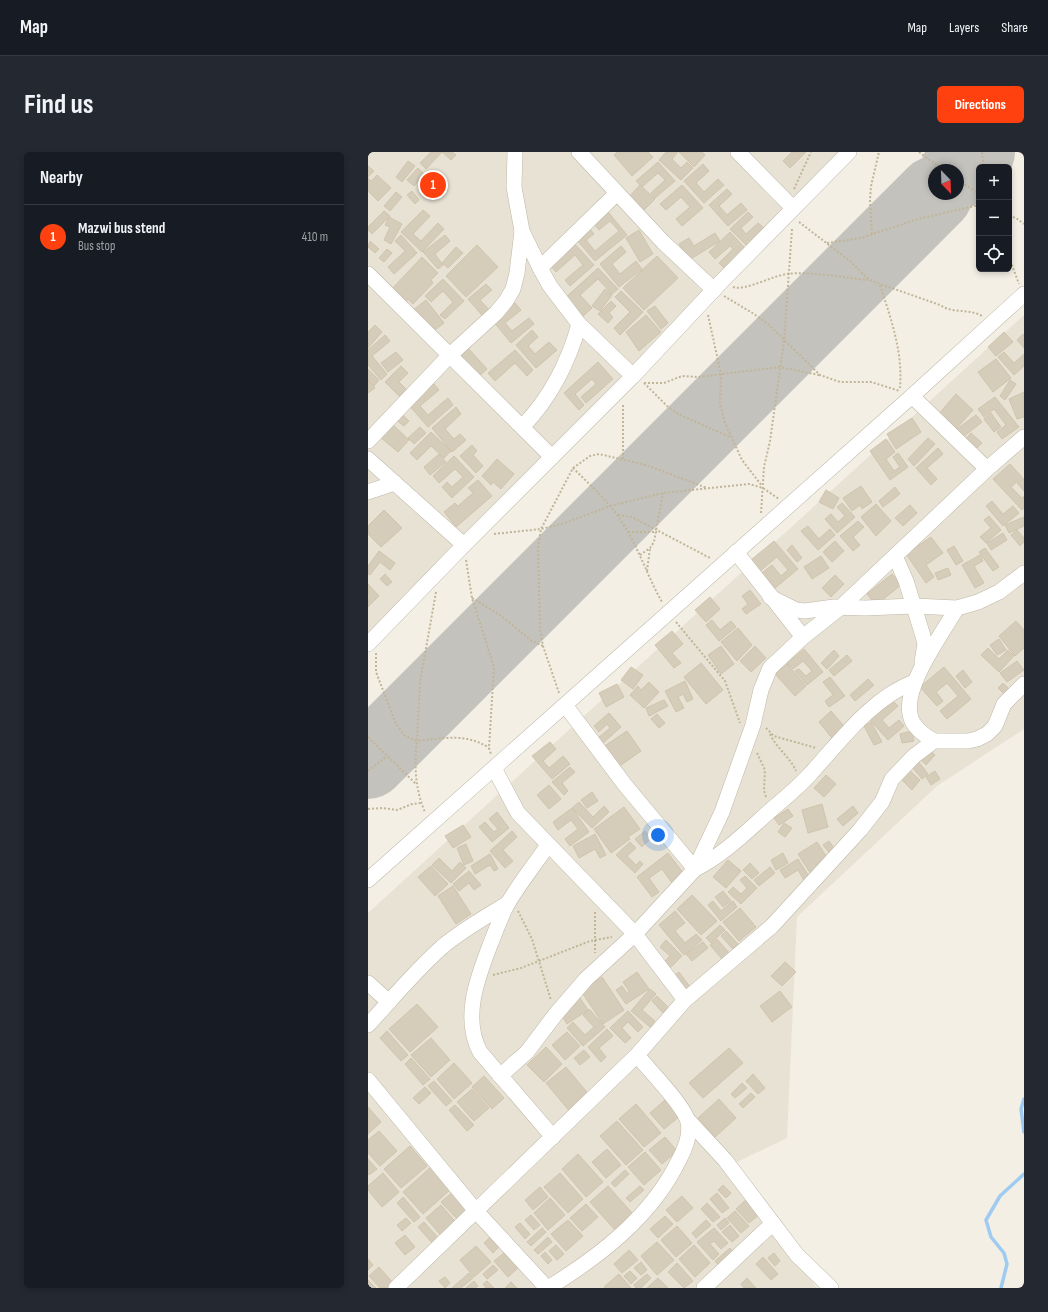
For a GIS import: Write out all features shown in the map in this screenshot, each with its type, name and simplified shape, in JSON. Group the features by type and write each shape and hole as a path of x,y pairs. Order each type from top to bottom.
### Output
{"street":[{"path":"515,152 514,187 522,231 540,268 550,286 579,324 639,380"},
{"path":"579,152 663,242 713,291"},
{"path":"738,152 791,207"},
{"path":"369,643 434,578 464,545 622,388 639,380 713,291 791,207 849,152"},
{"path":"540,268 617,193"},
{"path":"368,441 450,355 496,313 506,301 513,289 517,273 522,231"},
{"path":"368,274 552,457"},
{"path":"368,880 788,505 906,393 993,322 1024,294"},
{"path":"522,427 542,404 567,360 579,324"},
{"path":"906,393 987,469"},
{"path":"695,869 722,812 757,712 763,683 770,668 803,637 841,607 987,469 1024,437"},
{"path":"368,459 464,545"},
{"path":"368,492 395,483"},
{"path":"736,552 803,637"},
{"path":"895,556 906,581 925,644"},
{"path":"770,597 796,610 805,611 828,607 885,608 914,606 957,608 978,602 992,595 1024,573"},
{"path":"500,1076 527,1052 555,1015 586,979 695,869 726,851 772,808 805,780 871,711 892,693 917,678 933,608"},
{"path":"934,741 916,728 910,716 908,700 917,678 957,608"},
{"path":"401,1286 637,1055 685,1000 772,926 804,889 860,830 882,802 892,779 902,768 923,748 934,741 968,741 978,739 987,734 994,726 1004,704 1024,684"},
{"path":"565,705 626,785 695,869"},
{"path":"494,768 518,813 632,931 685,1000"},
{"path":"548,845 509,901 477,977 473,1007 474,1036 480,1052 553,1137"},
{"path":"368,1025 443,947 469,927 509,901"},
{"path":"368,983 389,1002"},
{"path":"637,1055 688,1120 725,1160 797,1254 831,1288"},
{"path":"368,1080 476,1211 547,1288 575,1272 641,1216 655,1199 674,1170 684,1150 689,1128 688,1120"},
{"path":"704,1288 773,1223"}],"path":[{"path":"811,152 796,183 791,207 800,224 850,261 869,280"},
{"path":"872,234 870,200 871,186 880,152"},
{"path":"919,152 935,164"},
{"path":"982,152 984,164"},
{"path":"964,184 976,192"},
{"path":"827,243 872,234 943,212 976,206"},
{"path":"1012,217 1024,224"},
{"path":"759,531 764,467 770,441 784,341 792,228"},
{"path":"1012,267 1024,294"},
{"path":"713,291 740,288 788,273 869,280 927,300 948,310 970,311 993,322"},
{"path":"639,380 664,382 687,376 698,377 780,367 820,375 840,382 871,382 906,393 894,328 880,284"},
{"path":"713,291 754,314 768,324 820,375"},
{"path":"713,291 721,374 720,404 724,423 742,460 763,488"},
{"path":"639,380 678,414 730,438"},
{"path":"622,388 624,423 623,459"},
{"path":"565,705 543,646 538,577 538,548 541,529 573,468 590,456 599,454 646,465 707,488"},
{"path":"573,468 618,515 640,555 647,572 668,612 725,681 748,739 762,762 765,774 766,795 772,808"},
{"path":"480,529 494,534 541,529 610,506 663,493 749,484 763,488 788,505"},
{"path":"640,555 650,548 654,542 663,493"},
{"path":"618,515 632,517 657,532 694,548 721,565"},
{"path":"628,532 657,532"},
{"path":"464,545 472,598 494,667 489,748 494,768"},
{"path":"647,572 650,548"},
{"path":"431,824 421,803 417,786 415,757 420,682 436,595 434,578"},
{"path":"472,598 500,615 532,641 543,646"},
{"path":"369,643 377,655 376,672 396,724 404,735 417,741 465,738 475,739 489,748"},
{"path":"757,712 777,747 805,780"},
{"path":"770,733 778,737 792,739 811,747 821,748 826,757"},
{"path":"368,737 413,779 417,786"},
{"path":"368,771 387,756"},
{"path":"368,810 383,808 394,810 421,803"},
{"path":"591,889 594,906 595,939"},
{"path":"509,901 527,929 539,961 555,1015"},
{"path":"477,977 512,971 595,939 615,936 632,931"}],"shaded area":[{"path":"368,152 851,152 368,639"},
{"path":"1024,315 1024,729 937,786 797,917 787,1138 729,1166 817,1288 368,1288 368,913"}],"building":[{"path":"431,152 442,152 426,169 420,163"},
{"path":"442,152 452,152 456,155 451,160"},
{"path":"617,152 648,152 653,157 632,176 614,155"},
{"path":"666,152 678,152 672,159 681,168 687,162 693,168 681,180 659,160"},
{"path":"679,152 702,152 705,155 694,167"},
{"path":"792,152 806,152 790,168 783,161"},
{"path":"408,161 415,166 402,182 396,177"},
{"path":"658,162 675,181 655,198 651,193 665,180 658,173 642,187 636,181"},
{"path":"703,164 709,171 696,183 704,192 718,179 724,185 704,203 684,181"},
{"path":"368,166 374,171 368,177"},
{"path":"418,168 424,174 414,186 407,180"},
{"path":"377,175 391,188 378,201 368,191 368,178 371,181"},
{"path":"640,185 655,199 644,210 629,197"},
{"path":"682,185 703,208 682,226 676,219 690,207 681,197 666,210 660,204"},
{"path":"727,189 732,194 719,206 727,215 741,203 747,210 728,226 709,205"},
{"path":"412,191 419,200 415,204 407,195"},
{"path":"396,192 402,197 390,211 384,206"},
{"path":"423,210 430,216 413,234 421,241 438,223 444,229 422,252 401,232"},
{"path":"384,211 390,216 372,234 368,230 368,227"},
{"path":"608,212 627,235 595,261 576,239 589,228 594,234 586,240 595,251 619,231 610,221 599,230 594,224"},
{"path":"748,212 753,217 741,228 746,234 758,223 764,228 747,246 730,229"},
{"path":"389,217 402,224 391,244 384,240 390,227 385,225"},
{"path":"639,230 653,254 640,262 626,238"},
{"path":"730,232 745,248 724,268 719,263 733,249 730,246 715,259 709,252"},
{"path":"715,233 720,241 689,260 679,244 689,238 694,246"},
{"path":"401,235 417,253 394,274 388,267 405,251 395,241"},
{"path":"445,235 450,241 435,254 443,265 438,269 423,252"},
{"path":"370,241 379,249 375,253 368,247"},
{"path":"574,243 594,265 570,286 565,280 583,265 575,255 556,272 550,265"},
{"path":"477,245 498,267 466,297 446,276"},
{"path":"621,246 626,252 612,264 620,274 636,261 642,269 619,287 600,264"},
{"path":"456,247 463,253 448,268 442,263"},
{"path":"387,249 392,253 384,262 379,258"},
{"path":"657,256 678,278 644,310 623,288"},
{"path":"422,257 438,273 431,280 433,283 413,304 408,299 404,304 390,291"},
{"path":"598,268 618,289 612,294 598,279 580,295 592,308 581,318 564,299"},
{"path":"443,279 464,301 445,319 440,315 453,302 443,291 431,302 425,296"},
{"path":"486,284 492,290 480,300 494,315 487,321 468,299"},
{"path":"605,289 612,295 600,311 592,306"},
{"path":"621,291 643,312 620,335 614,328 630,312 615,297"},
{"path":"426,300 444,323 431,333 413,310"},
{"path":"611,301 616,306 609,313 613,317 608,323 598,314"},
{"path":"515,303 521,310 505,323 512,331 529,318 534,324 511,343 493,321"},
{"path":"655,306 668,323 661,329 647,311"},
{"path":"646,315 661,332 639,351 626,332"},
{"path":"375,325 382,332 368,348 368,332"},
{"path":"532,330 538,337 528,346 535,354 549,342 557,350 536,368 516,345"},
{"path":"1004,332 1013,342 996,356 988,347"},
{"path":"1023,334 1024,335 1024,348 1017,340"},
{"path":"385,335 390,341 372,356 387,374 381,380 368,365 368,350"},
{"path":"468,348 487,369 476,379 457,357"},
{"path":"515,350 533,370 527,376 515,363 495,381 488,373"},
{"path":"396,352 403,360 388,372 381,363"},
{"path":"1004,352 1014,363 1024,354 1024,366 1014,375 998,357"},
{"path":"996,359 1011,378 993,392 978,372"},
{"path":"598,362 613,379 586,403 581,397 596,384 592,379 575,394 584,405 579,410 564,393"},
{"path":"401,366 408,373 399,382 412,395 405,402 385,382"},
{"path":"368,369 379,380 374,386 368,380"},
{"path":"1010,380 1016,384 1005,400 1000,396"},
{"path":"369,381 375,388 368,393 368,382"},
{"path":"433,383 439,390 420,406 428,415 448,398 453,405 428,427 408,404"},
{"path":"1024,392 1024,417 1017,419 1009,399"},
{"path":"956,394 973,410 954,431 937,416"},
{"path":"995,397 1019,427 1002,439 997,432 1006,425 994,409 984,417 978,409"},
{"path":"456,407 461,414 445,429 454,439 460,434 466,440 452,452 432,428"},
{"path":"991,413 1001,427 994,432 984,419"},
{"path":"402,414 409,421 404,426 396,420"},
{"path":"976,415 982,422 959,440 953,432"},
{"path":"912,418 921,432 896,449 887,434"},
{"path":"392,424 409,440 398,452 380,437"},
{"path":"420,427 426,433 414,444 408,438"},
{"path":"431,432 451,451 444,458 431,446 417,460 410,453"},
{"path":"971,433 982,443 972,453 962,443"},
{"path":"928,438 935,444 914,466 908,459"},
{"path":"886,439 895,452 886,459 894,471 900,467 893,457 898,453 908,467 890,480 870,451"},
{"path":"472,445 477,451 473,455 483,466 476,473 460,456"},
{"path":"938,448 943,454 927,468 937,479 931,485 916,468"},
{"path":"439,454 446,462 430,475 424,467"},
{"path":"454,456 474,477 452,498 442,487 447,482 452,487 463,477 455,469 439,483 433,476"},
{"path":"497,459 514,474 501,489 493,482 491,485 482,476"},
{"path":"1010,464 1022,477 1011,487 1022,498 1024,496 1024,508 1022,510 993,479"},
{"path":"1023,478 1024,479 1024,491 1017,483"},
{"path":"478,480 492,496 456,527 444,512 455,503 458,506 473,493 468,488"},
{"path":"861,486 872,502 862,509 860,505 852,511 843,498"},
{"path":"895,487 900,494 883,507 879,501"},
{"path":"826,490 839,498 833,509 819,502"},
{"path":"992,501 1003,514 1013,506 1019,513 1003,526 986,506"},
{"path":"842,503 855,517 837,533 825,519 831,514 838,522 845,516 837,507"},
{"path":"876,504 891,521 876,536 861,517"},
{"path":"910,505 917,513 903,526 895,518"},
{"path":"384,510 402,528 381,547 368,534 368,526"},
{"path":"989,516 1001,530 986,543 980,537 991,528 984,520"},
{"path":"1024,517 1024,526 1009,533 1005,525"},
{"path":"858,521 864,527 853,537 860,545 853,551 840,536"},
{"path":"808,526 819,539 830,529 835,535 818,550 801,531"},
{"path":"1017,530 1024,538 1024,542 1020,546 1011,535"},
{"path":"1003,533 1007,540 991,550 987,543"},
{"path":"931,537 943,553 926,565 934,577 926,583 906,554"},
{"path":"774,541 798,569 775,588 762,573 772,565 781,576 788,570 777,557 760,571 751,560"},
{"path":"835,541 844,551 832,562 823,552"},
{"path":"792,545 802,558 797,562 787,550"},
{"path":"954,546 963,561 956,565 947,550"},
{"path":"985,548 999,567 993,571 979,552"},
{"path":"379,551 395,563 390,570 380,562 370,575 368,574 368,566"},
{"path":"980,555 983,561 974,566 984,583 975,588 962,565"},
{"path":"821,556 829,568 812,579 804,567"},
{"path":"948,568 951,575 938,580 935,573"},
{"path":"385,574 392,582 387,586 380,579"},
{"path":"892,574 901,585 876,605 867,594"},
{"path":"835,575 844,584 831,597 822,588"},
{"path":"368,584 379,596 368,607 369,598"},
{"path":"750,590 761,604 746,614 742,609 748,604 742,596"},
{"path":"710,597 720,609 706,622 695,610"},
{"path":"712,620 720,630 731,621 736,627 719,641 706,625"},
{"path":"1016,621 1024,630 1024,648 1015,656 999,636"},
{"path":"738,628 752,645 737,661 721,642"},
{"path":"672,631 683,644 672,653 681,663 674,668 655,645"},
{"path":"999,639 1006,650 997,655 990,645"},
{"path":"721,646 734,664 721,674 708,655"},
{"path":"755,646 766,658 751,672 740,661"},
{"path":"988,648 999,659 1008,650 1014,656 999,672 981,655"},
{"path":"804,649 823,672 807,685 795,671 799,669 806,676 812,671 803,661 793,669 787,663"},
{"path":"834,650 839,656 827,669 821,663"},
{"path":"847,655 852,661 834,676 829,670"},
{"path":"1017,661 1024,670 1007,682 1000,673"},
{"path":"701,663 723,690 706,704 684,677"},
{"path":"787,664 806,686 795,696 775,674"},
{"path":"631,667 643,675 633,689 621,680"},
{"path":"944,667 971,699 947,719 940,711 958,696 947,683 936,692 943,701 937,706 920,687"},
{"path":"963,670 972,682 965,688 956,676"},
{"path":"830,677 845,696 829,707 825,701 833,695 823,682"},
{"path":"868,679 874,685 855,701 850,695"},
{"path":"685,681 693,699 687,702 683,694 678,697 684,708 676,712 665,691"},
{"path":"649,682 659,692 644,708 630,695 638,686 641,690"},
{"path":"1003,683 1012,692 1007,697 998,688"},
{"path":"617,684 624,697 606,707 599,693"},
{"path":"664,700 668,706 649,716 646,708"},
{"path":"892,700 898,706 882,720 889,728 899,720 904,726 888,740 869,719"},
{"path":"831,711 849,732 836,743 819,722"},
{"path":"609,713 621,727 603,743 598,738 610,728 607,724 599,732 594,726"},
{"path":"657,714 665,723 659,728 651,719"},
{"path":"871,722 882,742 874,745 864,726"},
{"path":"627,731 641,751 617,768 603,747"},
{"path":"912,731 914,741 902,743 900,734"},
{"path":"550,742 556,749 543,761 549,768 563,756 570,764 552,779 532,756"},
{"path":"930,750 935,755 926,765 921,760"},
{"path":"918,761 928,774 922,779 912,767"},
{"path":"570,767 575,772 562,783 568,791 564,795 552,782"},
{"path":"908,769 920,780 912,790 900,778"},
{"path":"935,771 940,779 931,785 926,777"},
{"path":"826,775 836,784 824,797 814,788"},
{"path":"549,785 561,799 549,809 537,795"},
{"path":"592,792 598,801 587,808 581,800"},
{"path":"579,802 593,817 604,806 609,812 592,828 572,808"},
{"path":"822,804 828,827 808,833 802,810"},
{"path":"853,806 858,813 843,826 837,819"},
{"path":"624,807 640,829 628,837 630,839 611,853 594,829"},
{"path":"572,808 589,832 570,846 565,839 578,829 571,820 558,830 553,822"},
{"path":"788,809 793,816 779,825 774,818"},
{"path":"497,812 509,828 492,842 479,827 485,822 494,832 498,829 489,819"},
{"path":"784,823 792,828 785,837 778,832"},
{"path":"463,825 471,837 453,848 445,836"},
{"path":"512,831 517,837 503,850 513,861 505,868 490,851"},
{"path":"645,831 651,838 642,847 635,839"},
{"path":"595,834 606,855 600,858 595,849 579,858 573,846"},
{"path":"829,841 837,852 832,856 823,845"},
{"path":"630,842 636,848 627,856 636,865 640,861 643,864 635,873 616,855"},
{"path":"817,842 828,859 811,874 798,854"},
{"path":"466,844 473,861 464,865 457,848"},
{"path":"668,853 684,874 672,883 662,869 649,878 659,892 652,897 637,877"},
{"path":"783,853 788,863 776,870 771,860"},
{"path":"490,854 498,869 494,871 490,865 475,874 471,866"},
{"path":"439,858 452,871 460,862 466,868 451,883 432,865"},
{"path":"798,859 810,878 805,882 798,870 785,878 780,870"},
{"path":"728,860 741,871 726,888 713,877"},
{"path":"750,863 759,873 752,879 743,870"},
{"path":"431,866 448,884 435,896 418,877"},
{"path":"770,867 775,873 759,886 754,880"},
{"path":"469,871 481,885 474,890 469,883 459,891 453,884"},
{"path":"745,876 757,888 741,904 728,892 733,887 741,894 747,888 740,880"},
{"path":"453,886 471,914 456,924 438,896"},
{"path":"723,891 731,901 723,907 715,897"},
{"path":"692,895 717,921 701,935 677,909"},
{"path":"713,901 721,911 733,901 737,907 721,921 708,905"},
{"path":"740,908 756,927 739,941 723,922"},
{"path":"675,911 685,923 675,931 685,943 696,934 702,940 684,955 659,925"},
{"path":"720,925 725,930 711,943 706,938"},
{"path":"726,931 738,944 733,949 721,936"},
{"path":"717,939 730,954 723,960 710,945"},
{"path":"666,940 682,956 667,971 661,965 670,956 660,947"},
{"path":"703,942 708,948 692,961 686,954"},
{"path":"785,962 796,972 782,986 771,976"},
{"path":"637,972 649,989 626,1004 616,990 622,986 627,993 629,991 623,982"},
{"path":"679,972 690,987 684,992 672,977"},
{"path":"602,977 624,1010 603,1024 581,991"},
{"path":"650,989 656,994 642,1010 655,1021 650,1027 631,1011"},
{"path":"780,991 792,1007 772,1022 760,1006"},
{"path":"657,996 669,1008 663,1013 652,1001"},
{"path":"580,998 588,1010 567,1024 559,1011"},
{"path":"417,1004 438,1027 410,1052 389,1029"},
{"path":"589,1009 605,1027 583,1046 567,1028 573,1022 585,1035 594,1027 583,1015"},
{"path":"628,1011 643,1027 638,1032 628,1022 622,1028 631,1038 625,1043 610,1028"},
{"path":"607,1029 613,1036 599,1048 606,1057 601,1062 588,1047"},
{"path":"387,1031 408,1055 401,1061 380,1038"},
{"path":"567,1032 580,1046 565,1060 552,1045"},
{"path":"431,1038 450,1060 431,1077 411,1055"},
{"path":"546,1047 562,1064 544,1082 527,1065"},
{"path":"729,1048 743,1063 703,1098 689,1083"},
{"path":"584,1050 590,1057 580,1065 574,1058"},
{"path":"411,1058 430,1079 423,1085 405,1064"},
{"path":"454,1063 472,1083 454,1099 437,1079"},
{"path":"566,1067 591,1097 571,1113 546,1083"},
{"path":"753,1074 765,1088 758,1094 746,1081"},
{"path":"484,1076 504,1098 492,1109 472,1087"},
{"path":"434,1081 452,1101 446,1106 428,1086"},
{"path":"742,1083 747,1088 735,1098 731,1094"},
{"path":"425,1087 431,1093 419,1104 413,1098"},
{"path":"472,1089 489,1108 474,1121 457,1102"},
{"path":"751,1093 755,1097 743,1108 739,1104"},
{"path":"719,1099 736,1118 715,1137 698,1118"},
{"path":"665,1100 680,1116 664,1129 650,1113"},
{"path":"636,1104 661,1133 644,1147 619,1119"},
{"path":"455,1105 474,1125 467,1131 449,1110"},
{"path":"368,1107 381,1122 368,1134"},
{"path":"617,1121 643,1150 626,1165 600,1136"},
{"path":"379,1131 397,1151 380,1166 368,1153 368,1140"},
{"path":"665,1137 677,1151 662,1164 649,1150"},
{"path":"410,1146 427,1166 401,1188 384,1169"},
{"path":"607,1149 621,1165 606,1178 592,1162"},
{"path":"645,1152 661,1170 644,1185 628,1167"},
{"path":"578,1154 603,1182 586,1197 562,1169"},
{"path":"368,1159 377,1169 369,1175 368,1174"},
{"path":"431,1167 451,1189 423,1214 403,1192"},
{"path":"625,1170 629,1174 615,1187 611,1183"},
{"path":"383,1173 399,1192 382,1207 368,1190 368,1186"},
{"path":"560,1173 583,1199 568,1213 544,1187"},
{"path":"723,1185 731,1193 726,1198 718,1190"},
{"path":"608,1186 633,1214 615,1230 590,1202"},
{"path":"640,1186 644,1190 630,1202 626,1198"},
{"path":"540,1187 548,1197 533,1210 525,1200"},
{"path":"453,1192 470,1211 459,1221 441,1202"},
{"path":"717,1193 729,1208 722,1213 710,1199"},
{"path":"682,1196 693,1208 677,1222 666,1210"},
{"path":"403,1197 420,1217 414,1222 397,1203"},
{"path":"550,1198 565,1215 548,1230 534,1213"},
{"path":"747,1199 760,1214 749,1223 736,1209"},
{"path":"707,1203 720,1217 713,1222 701,1209"},
{"path":"586,1204 598,1217 582,1231 570,1218"},
{"path":"441,1205 458,1225 443,1238 426,1218"},
{"path":"735,1211 749,1226 741,1233 727,1218"},
{"path":"531,1215 540,1225 534,1230 525,1220"},
{"path":"665,1216 673,1224 658,1238 650,1229"},
{"path":"406,1218 411,1223 402,1231 397,1225"},
{"path":"725,1218 729,1223 721,1230 717,1225"},
{"path":"568,1220 583,1236 566,1251 551,1234"},
{"path":"706,1220 711,1225 696,1238 692,1233"},
{"path":"424,1222 440,1240 434,1245 418,1227"},
{"path":"520,1223 530,1234 525,1239 515,1227"},
{"path":"730,1225 739,1236 732,1242 722,1232"},
{"path":"677,1226 692,1243 676,1257 661,1240"},
{"path":"542,1228 546,1232 531,1246 527,1242"},
{"path":"714,1228 728,1243 721,1249 714,1241 710,1244 719,1254 713,1260 697,1242"},
{"path":"405,1235 415,1247 405,1255 395,1243"},
{"path":"490,1237 499,1247 493,1253 484,1243"},
{"path":"548,1237 552,1242 538,1254 534,1250"},
{"path":"657,1242 674,1260 657,1275 641,1256"},
{"path":"556,1245 564,1254 557,1260 549,1251"},
{"path":"694,1245 710,1263 695,1277 679,1259"},
{"path":"476,1246 491,1262 474,1277 460,1260"},
{"path":"730,1248 736,1254 721,1268 715,1261"},
{"path":"629,1250 638,1260 622,1273 614,1264"},
{"path":"545,1252 552,1260 548,1264 541,1256"},
{"path":"504,1253 518,1268 508,1277 494,1261"},
{"path":"774,1253 780,1261 775,1266 768,1258"},
{"path":"763,1257 778,1274 771,1280 756,1264"},
{"path":"368,1259 373,1265 368,1270"},
{"path":"641,1262 647,1270 641,1275 634,1268"},
{"path":"677,1263 693,1281 684,1288 668,1272"},
{"path":"493,1265 498,1270 487,1279 483,1274"},
{"path":"379,1267 395,1285 392,1288 380,1288 369,1276"},
{"path":"630,1271 637,1278 631,1284 624,1276"},
{"path":"469,1273 473,1278 461,1288 452,1288"},
{"path":"619,1274 631,1288 604,1287"},
{"path":"647,1274 651,1278 641,1288 636,1288 634,1285"},
{"path":"445,1277 450,1283 445,1288 439,1281"},
{"path":"658,1278 668,1288 647,1288"},
{"path":"747,1278 756,1288 744,1288 741,1284"},
{"path":"368,1280 376,1288 368,1288"},
{"path":"474,1281 478,1286 475,1288 466,1288"},
{"path":"487,1281 494,1288 486,1288 483,1284"},
{"path":"511,1282 517,1288 505,1288"}],"waterway":[{"path":"1024,1099 1021,1109 1024,1132"},
{"path":"1001,1288 1007,1264 1004,1253 991,1237 986,1220 1000,1196 1024,1174"}],"runway":[{"path":"964,165 977,152"},
{"path":"368,761 929,200"}],"place":[{"name":"Mazwi bus stend","path":"433,185"}]}
